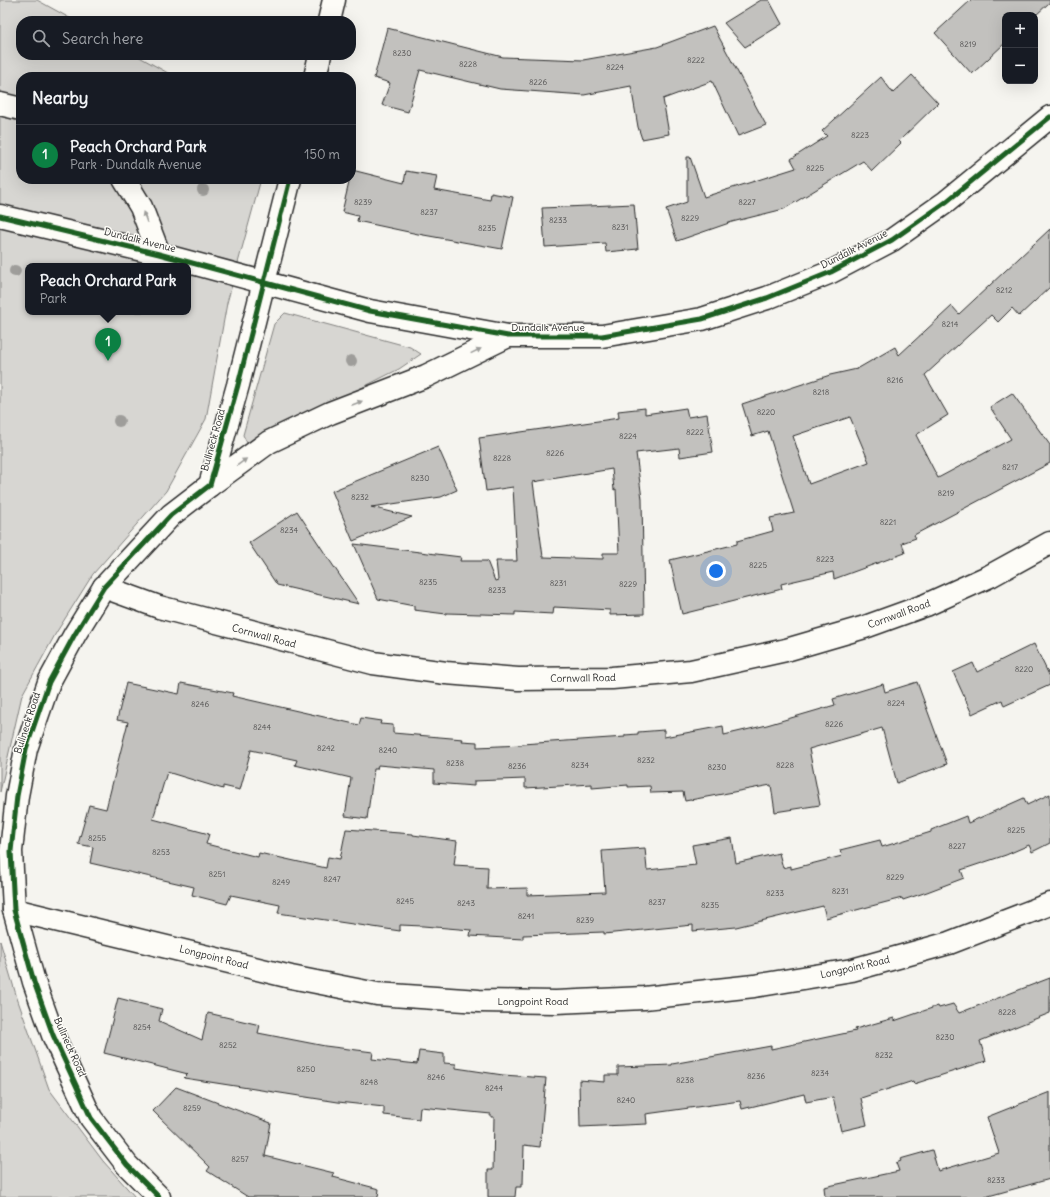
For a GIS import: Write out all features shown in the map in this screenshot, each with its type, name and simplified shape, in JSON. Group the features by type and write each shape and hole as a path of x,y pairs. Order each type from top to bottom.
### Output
{"street":[{"path":"329,16 334,0"},
{"path":"316,72 319,60"},
{"path":"0,104 16,108"},
{"name":"Dundalk Avenue","path":"0,216 159,254 370,311 508,336 602,336 702,319 767,298 831,272 892,240 946,202 1050,117"},
{"path":"127,184 141,207 159,254"},
{"name":"Bullneck Road","path":"210,484 289,184"},
{"name":"Bullneck Road","path":"159,1197 127,1165 91,1118 53,1035 34,982 14,910 11,851 16,796 26,749 50,682 75,634 104,587 171,515 210,484 269,442 330,413 426,376 508,336"},
{"name":"Cornwall Road","path":"104,587 159,608 374,663 446,673 518,679 612,678 691,671 786,650 865,627 926,604 990,576 1050,543"},
{"name":"Longpoint Road","path":"14,910 291,977 377,994 479,1001 556,1002 644,998 754,986 852,970 949,943 1050,904"}],"shaded area":[{"path":"0,0 37,0 66,16 16,16 16,60 145,60 166,72 16,72 16,184 260,184 227,303 206,419 166,491 93,574 56,633 22,695 0,792"},
{"path":"285,313 410,347 421,354 399,369 248,445 243,435 274,324"},
{"path":"0,941 17,998 49,1089 103,1161 135,1197 0,1197"}],"building":[{"path":"761,0 769,0 782,24 745,47 724,23"},
{"path":"971,0 1050,0 1050,2 1038,13 1002,12 1002,46 972,74 935,33"},
{"path":"713,26 766,125 738,136 712,81 663,99 669,134 642,139 638,127 631,86 584,95 500,89 420,70 408,112 382,105 390,83 374,78 387,28 503,57 583,60 657,47"},
{"path":"912,75 938,103 899,141 901,143 872,171 863,161 784,209 732,222 677,241 666,209 687,202 687,157 690,157 704,197 796,168 791,159 827,136 822,131 881,77 893,93"},
{"path":"356,171 404,183 406,171 437,176 434,190 490,200 491,193 513,197 502,249 357,221 358,216 342,212 349,184 356,184"},
{"path":"634,204 638,249 606,252 605,243 545,247 542,208"},
{"path":"1050,229 1050,287 1019,316 1012,308 998,322 991,315 925,375 948,415 916,435 938,478 1011,439 990,407 1012,393 1050,445 1050,463 914,535 916,538 902,543 905,553 834,579 833,572 781,584 782,589 682,614 670,560 737,544 737,541 773,531 770,518 794,513 768,431 752,436 742,404 830,375 857,369 895,347 899,355 952,306 959,314","holes":["850,417 869,462 809,484 793,436"]},
{"path":"645,408 645,414 686,408 688,417 707,414 713,452 680,457 679,448 636,453 642,499 644,614 610,615 610,610 554,607 553,614 515,612 515,615 446,614 414,610 414,606 378,599 354,544 461,557 460,561 487,561 495,581 498,580 496,561 517,561 513,487 486,491 479,438 619,418 618,411","holes":["612,469 614,490 616,489 619,553 603,553 603,559 543,557 533,482"]},
{"path":"438,447 457,490 441,497 371,507 412,517 353,541 332,491"},
{"path":"297,511 359,604 277,585 249,543"},
{"path":"1034,644 1050,677 1050,685 1004,706 1002,700 972,714 953,672 973,663 977,672"},
{"path":"917,682 947,764 897,783 882,728 809,749 820,805 775,812 771,785 685,801 683,792 651,793 650,786 628,787 628,785 592,788 592,784 525,788 525,779 474,781 474,786 434,783 434,770 378,765 377,769 374,769 367,819 345,816 351,778 295,765 297,760 251,750 240,790 223,786 223,789 167,772 153,819 209,834 206,844 258,857 259,853 326,868 328,857 340,859 346,829 413,834 457,841 454,865 488,867 487,889 527,888 527,895 605,892 602,851 645,848 647,870 696,865 692,845 732,838 736,863 779,853 783,868 791,866 791,869 842,856 840,850 880,840 882,847 931,832 931,830 966,816 968,823 1024,798 1027,805 1050,794 1050,843 1032,852 1029,845 1006,855 961,870 964,878 927,892 903,900 902,898 826,918 823,906 736,927 693,931 693,925 604,934 604,932 523,935 523,939 470,936 471,930 423,926 400,925 400,931 278,913 280,905 231,895 227,904 192,895 194,887 90,863 93,847 78,844 89,805 106,809 128,722 117,720 126,683 179,694 181,683 233,693 232,696 359,725 361,718 381,721 380,724 393,725 393,733 463,739 462,741 477,742 477,747 625,737 625,735 638,734 638,732 664,730 664,737 723,726 724,735 767,725 835,705 833,699 883,684 885,692"},
{"path":"1050,978 1050,1013 980,1041 986,1061 914,1084 913,1081 861,1098 867,1125 841,1131 833,1097 806,1102 804,1094 742,1109 740,1101 646,1114 647,1124 580,1127 579,1080 605,1082 605,1075 618,1075 618,1067 672,1065 771,1046 771,1049 856,1031 855,1029 894,1018 894,1021 938,1006 939,1008 953,1004 959,1013"},
{"path":"118,998 162,1009 159,1021 202,1040 208,1013 260,1025 258,1033 325,1046 373,1052 372,1059 417,1064 419,1051 444,1054 444,1063 456,1064 456,1068 503,1075 546,1078 540,1147 524,1145 523,1184 521,1184 521,1187 516,1187 515,1197 488,1197 488,1170 493,1170 494,1117 491,1117 491,1114 420,1107 419,1119 384,1115 384,1107 338,1102 184,1078 188,1074 104,1053"},
{"path":"176,1087 271,1123 265,1156 334,1173 333,1177 379,1189 378,1197 248,1197 207,1171 210,1167 153,1111"},
{"path":"1050,1092 1050,1179 985,1197 825,1197 824,1187 899,1171 896,1163 901,1161 900,1159 932,1150 938,1171 999,1153 987,1117"}],"cycle path":[{"path":"0,216 159,254 370,311 508,336 602,336 702,319 767,298 831,272 892,240 946,202 1050,117"},
{"path":"159,1197 127,1165 91,1118 53,1035 34,982 14,910 11,851 17,796 26,749 49,682 75,634 104,587 171,515 210,485 238,385 289,184"}],"place":[{"name":"Peach Orchard Park","path":"108,361"}]}
